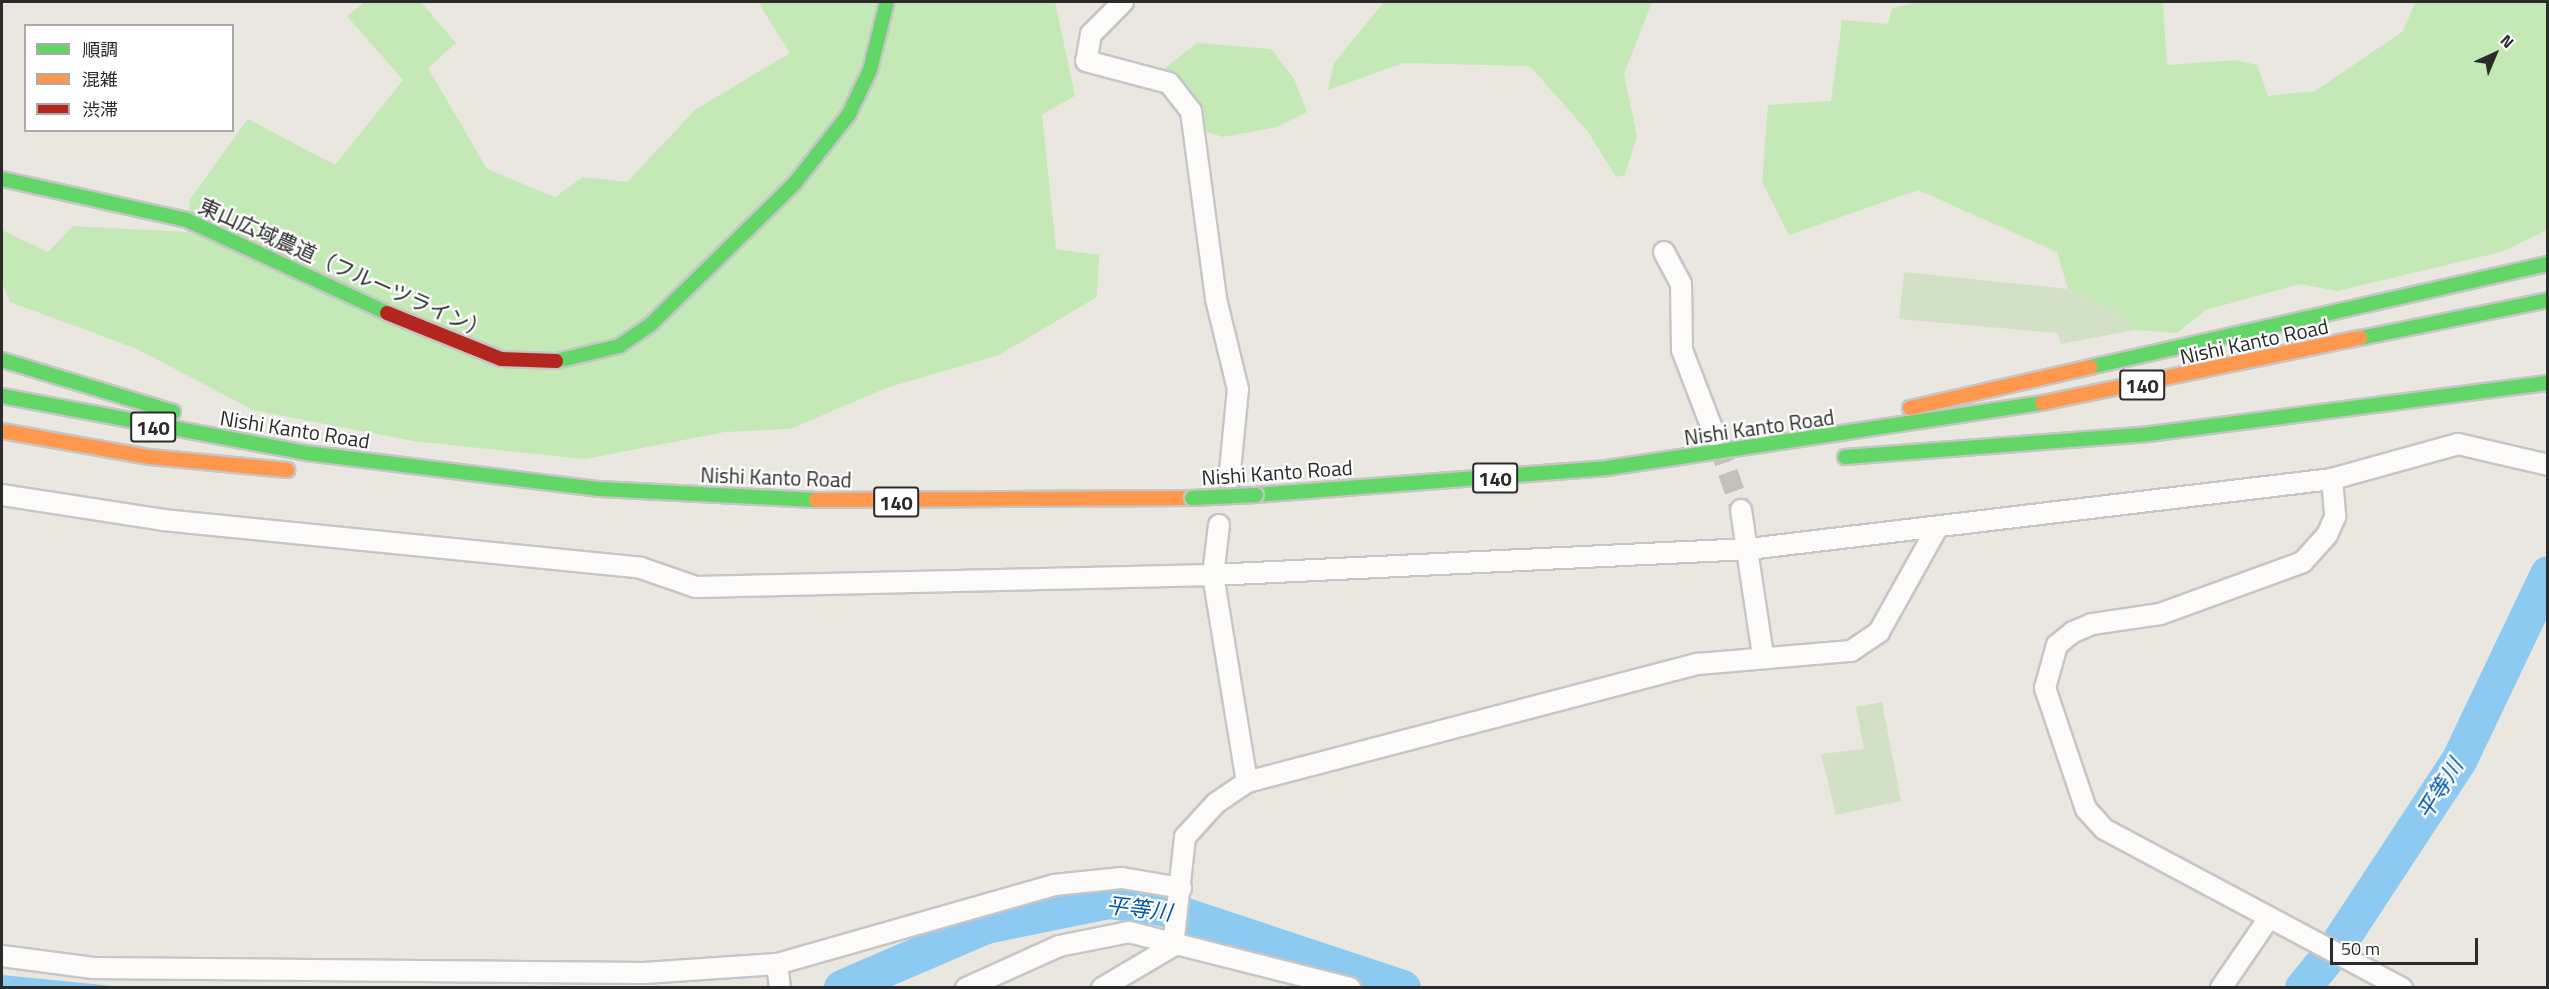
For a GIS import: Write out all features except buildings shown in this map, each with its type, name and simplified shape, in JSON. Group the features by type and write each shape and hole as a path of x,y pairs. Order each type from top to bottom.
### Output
{"main road":[{"name":"東山広域農道（フルーツライン）","path":"2,180 187,220 481,353 501,359 568,361 619,346 650,325 826,148 870,70 887,2"},
{"path":"1734,453 1963,394 2547,264"},
{"name":"Nishi Kanto Road","path":"2,396 306,453 600,489 884,502 1192,498 1607,468 1734,453 2173,380 2547,300"},
{"path":"2,360 306,453"},
{"path":"1830,459 2149,434 2547,383"},
{"path":"2,431 150,457 306,471"},
{"path":"1607,468 1714,469"},
{"path":"378,478 600,489"}],"street":[{"path":"1123,2 1091,34 1086,61 1169,83 1191,111 1216,299 1238,389 1229,480"},
{"path":"1664,252 1681,284 1682,350 1715,436"},
{"path":"2,495 163,520 641,568 696,587 1213,575 1749,549 1936,530 2332,479 2458,444 2547,465"},
{"path":"2332,479 2334,517 2327,535 2303,562 2160,614 2073,632 2057,645 2045,688 2086,809 2104,829 2402,987"},
{"path":"1741,510 1749,549 1763,656"},
{"path":"1219,525 1213,575 1247,782"},
{"path":"1176,940 1185,837 1216,803 1247,782 1698,664 1763,656 1851,651 1879,632 1936,530"},
{"path":"2,956 93,968 644,973 777,964 1054,885 1122,878 1181,888"},
{"path":"2221,987 2269,918"},
{"path":"966,987 1059,946 1129,932 1176,940 1242,956 1350,987"},
{"path":"1102,987 1176,940"},
{"path":"777,964 780,987"}],"green space":[{"path":"365,2 421,2 456,43 428,68 487,169 555,197 583,177 627,182 695,110 790,53 758,2 1055,2 1075,96 1042,114 1056,249 1099,255 1097,297 999,355 886,388 790,429 725,432 585,459 413,441 253,410 137,349 10,302 2,283 2,230 48,252 73,226 187,232 190,199 248,119 335,165 403,80 347,16"},
{"path":"1384,2 1652,2 1624,74 1637,136 1625,175 1616,177 1588,132 1530,66 1403,63 1328,90 1334,63"},
{"path":"1919,2 2163,2 2167,65 2236,60 2257,65 2268,96 2315,91 2402,32 2416,2 2547,2 2547,230 2501,252 2337,291 2300,284 2206,310 2177,333 2135,330 2125,317 2068,289 2057,252 1918,190 1789,235 1762,182 1768,105 1831,101 1842,20 1888,24 1892,8"},
{"path":"1197,43 1271,49 1294,79 1307,112 1277,127 1223,137 1207,132 1193,95 1165,68"},
{"path":"1904,272 2068,289 2125,317 2135,330 2061,344 2057,333 1899,319"},
{"path":"1882,702 1901,801 1836,815 1821,754 1864,749 1856,707"}],"water":[{"path":"2,975 123,987 2,987"}],"waterway":[{"name":"平等川","path":"2303,988 2338,945 2459,761 2548,574"},
{"name":"平等川","path":"842,988 986,926 1109,901 1162,908 1403,988"}],"tunnel":[{"path":"1718,444 1741,510"}],"traffic: fast":[{"path":"556,361 619,346 650,325 794,184 849,114 870,70 887,2"},
{"path":"2,179 187,220 387,313"},
{"path":"2090,367 2548,264"},
{"path":"2360,338 2548,300"},
{"path":"2,360 173,412"},
{"path":"1845,457 2149,434 2548,383"},
{"path":"2,396 306,453 600,489 816,500"},
{"path":"1256,495 1607,468 2042,403"},
{"path":"1192,498 1256,495"}],"traffic: slow":[{"path":"2042,403 2360,338"},
{"path":"1910,408 2090,367"},
{"path":"2,431 150,457 287,470"},
{"path":"816,500 1192,498"}],"traffic: jam":[{"path":"387,313 501,359 556,361"}]}
